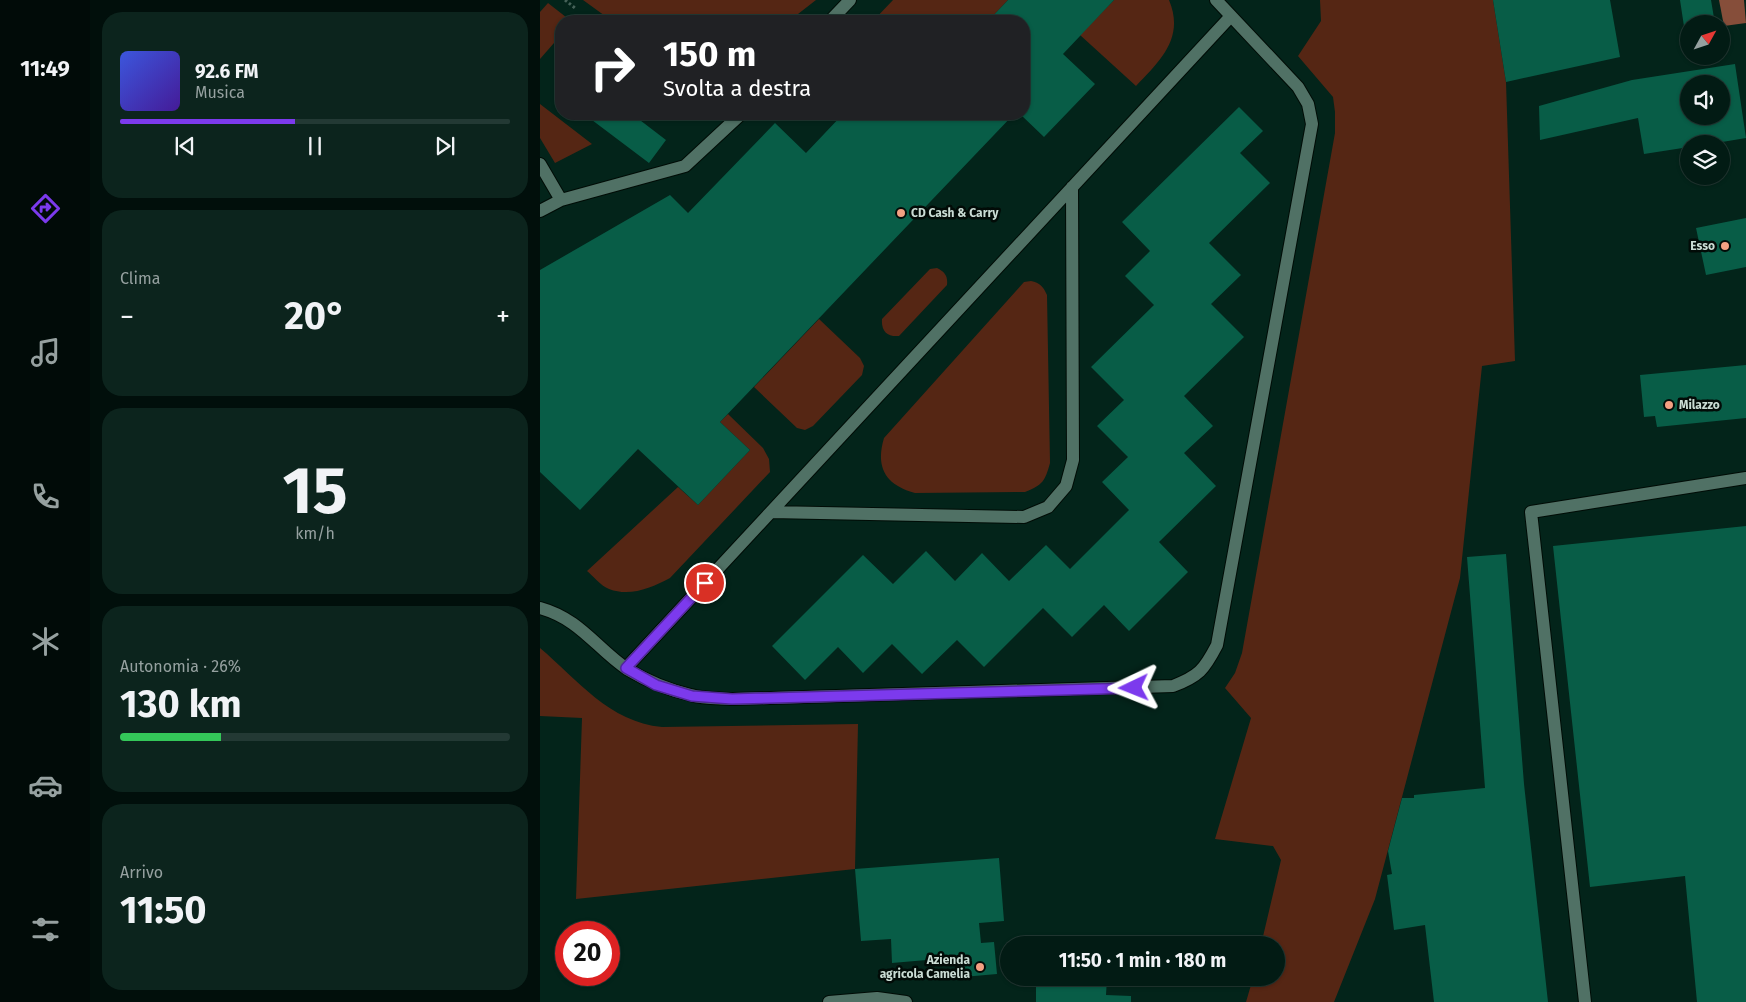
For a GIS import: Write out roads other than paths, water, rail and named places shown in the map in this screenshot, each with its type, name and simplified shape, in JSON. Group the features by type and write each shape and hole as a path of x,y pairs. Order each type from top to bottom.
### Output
{"street":[{"path":"836,15 850,0"},
{"path":"540,608 552,612 577,626 626,668 656,685 692,696 732,699 1172,686 1191,679 1206,666 1217,645 1312,124 1308,104 1298,87 1216,0"},
{"path":"626,668 1231,16"},
{"path":"540,212 561,200 685,166 735,120"},
{"path":"540,164 561,200"},
{"path":"771,512 1024,517 1048,507 1066,486 1073,460 1072,187"},
{"path":"1585,1002 1531,512 1746,478"},
{"path":"829,1002 877,998 906,1002"}],"place":[{"name":"CD Cash & Carry","path":"901,213"},
{"name":"Esso","path":"1725,246"},
{"name":"Milazzo","path":"1669,405"},
{"name":"Azienda agricola Camelia","path":"980,967"}]}
